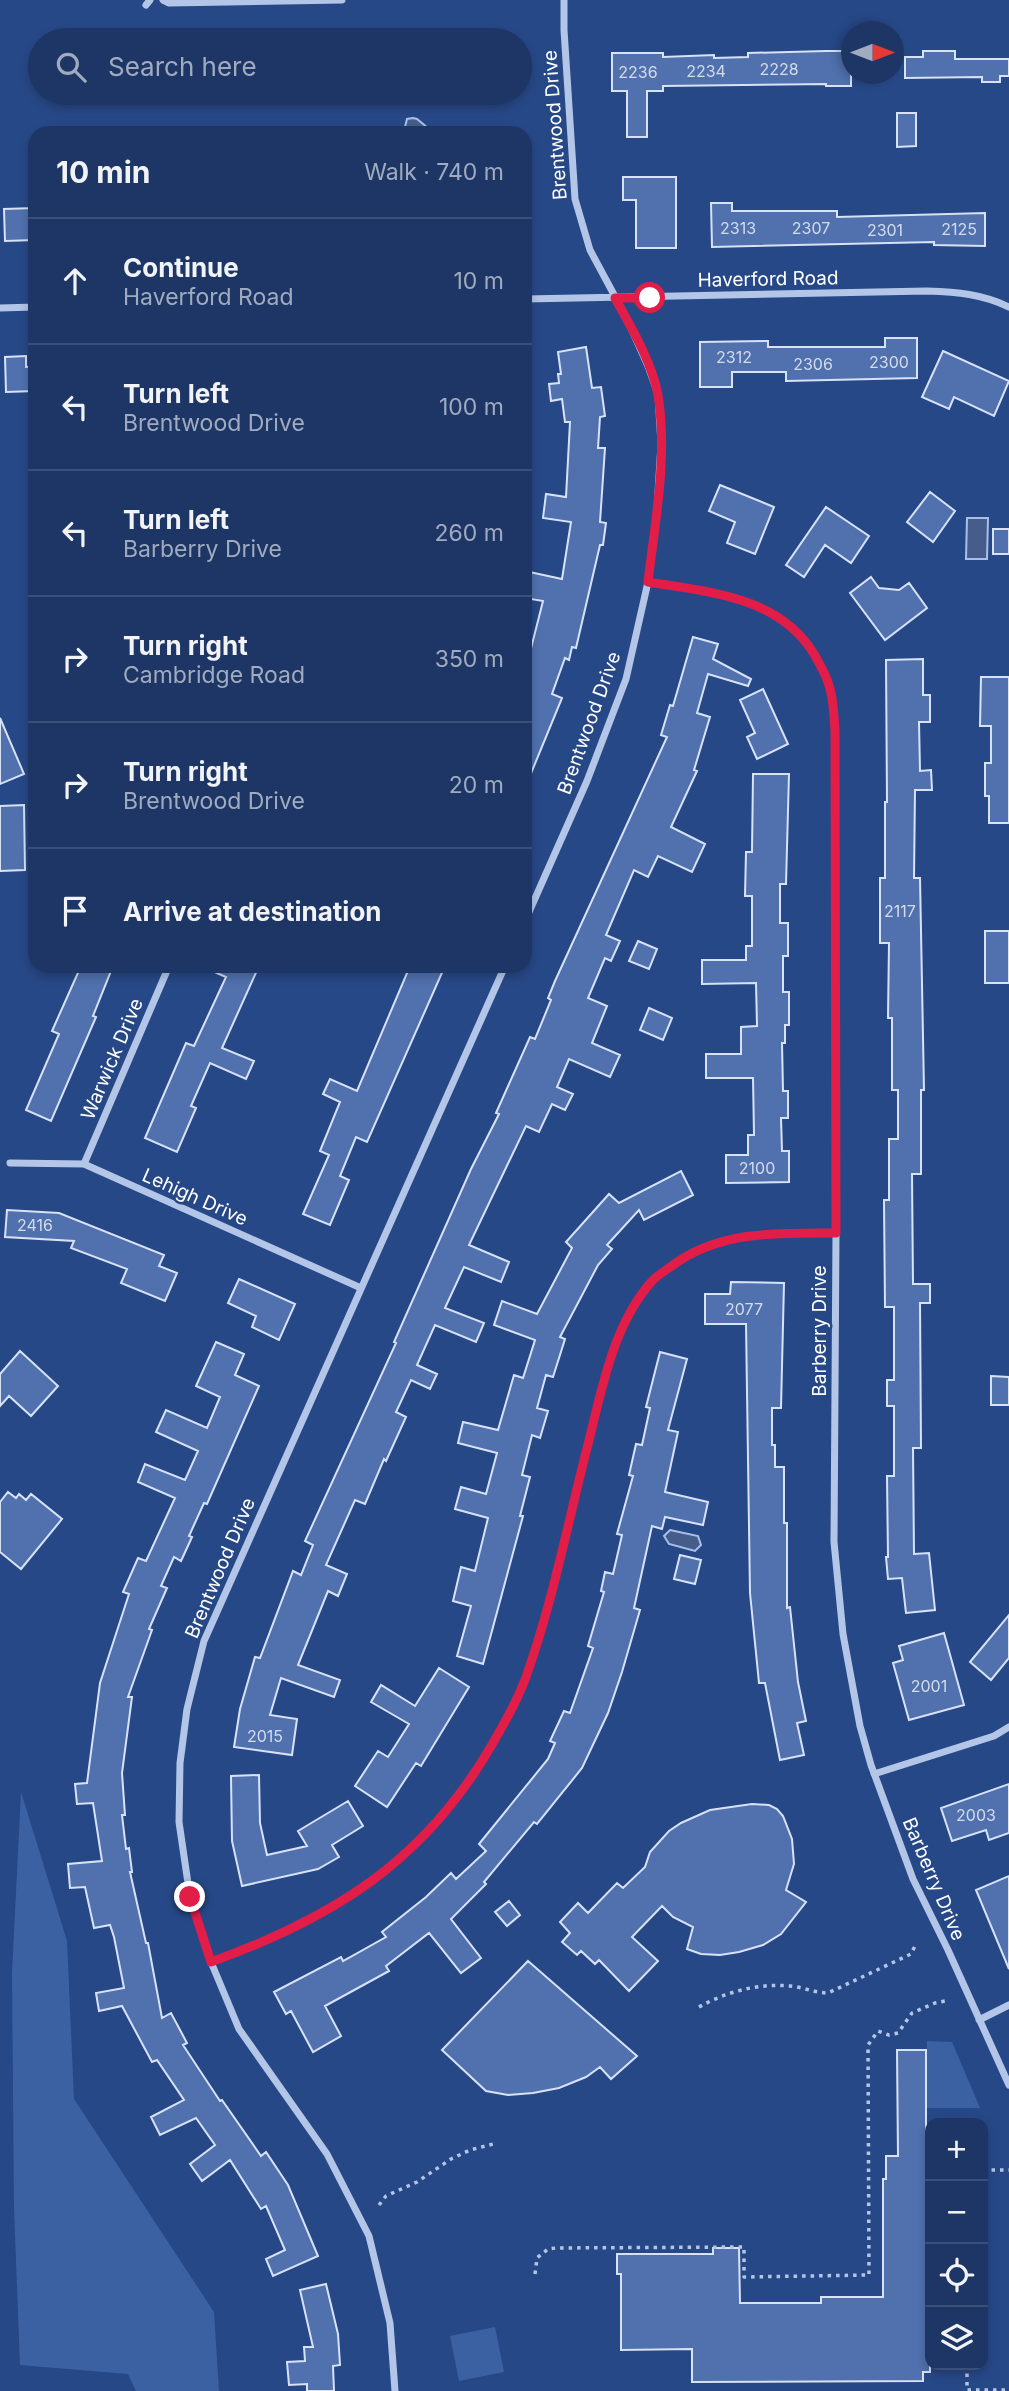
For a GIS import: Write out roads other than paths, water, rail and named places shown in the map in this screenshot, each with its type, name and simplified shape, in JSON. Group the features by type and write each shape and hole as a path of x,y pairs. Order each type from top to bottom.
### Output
{"street":[{"path":"163,0 169,3 342,0"},
{"name":"Brentwood Drive","path":"532,905 587,781 626,679 648,582 657,510 661,444 658,394 643,354 590,250 575,199 564,0"},
{"name":"Haverford Road","path":"532,299 927,291 958,292 986,297 1009,307"},
{"path":"0,308 28,307"},
{"name":"Barberry Drive","path":"648,582 742,599 786,621 806,641 818,660 832,697 835,731 834,1542 843,1634 860,1726 874,1774 913,1879 1009,2085"},
{"name":"Warwick Drive","path":"84,1164 166,973"},
{"name":"Brentwood Drive","path":"395,2391 390,2323 369,2236 327,2154 239,2029 211,1962 190,1897 179,1822 180,1763 187,1709 204,1641 502,973"},
{"name":"Lehigh Drive","path":"10,1163 84,1164 361,1288"},
{"path":"211,1962 295,1929 365,1886 403,1856 444,1816 475,1773 502,1728 525,1680 548,1608 611,1358 632,1311 653,1280 681,1259 710,1244 752,1234 836,1233"},
{"path":"874,1774 994,1736 1009,1727"},
{"path":"979,2020 1009,2005"}]}
